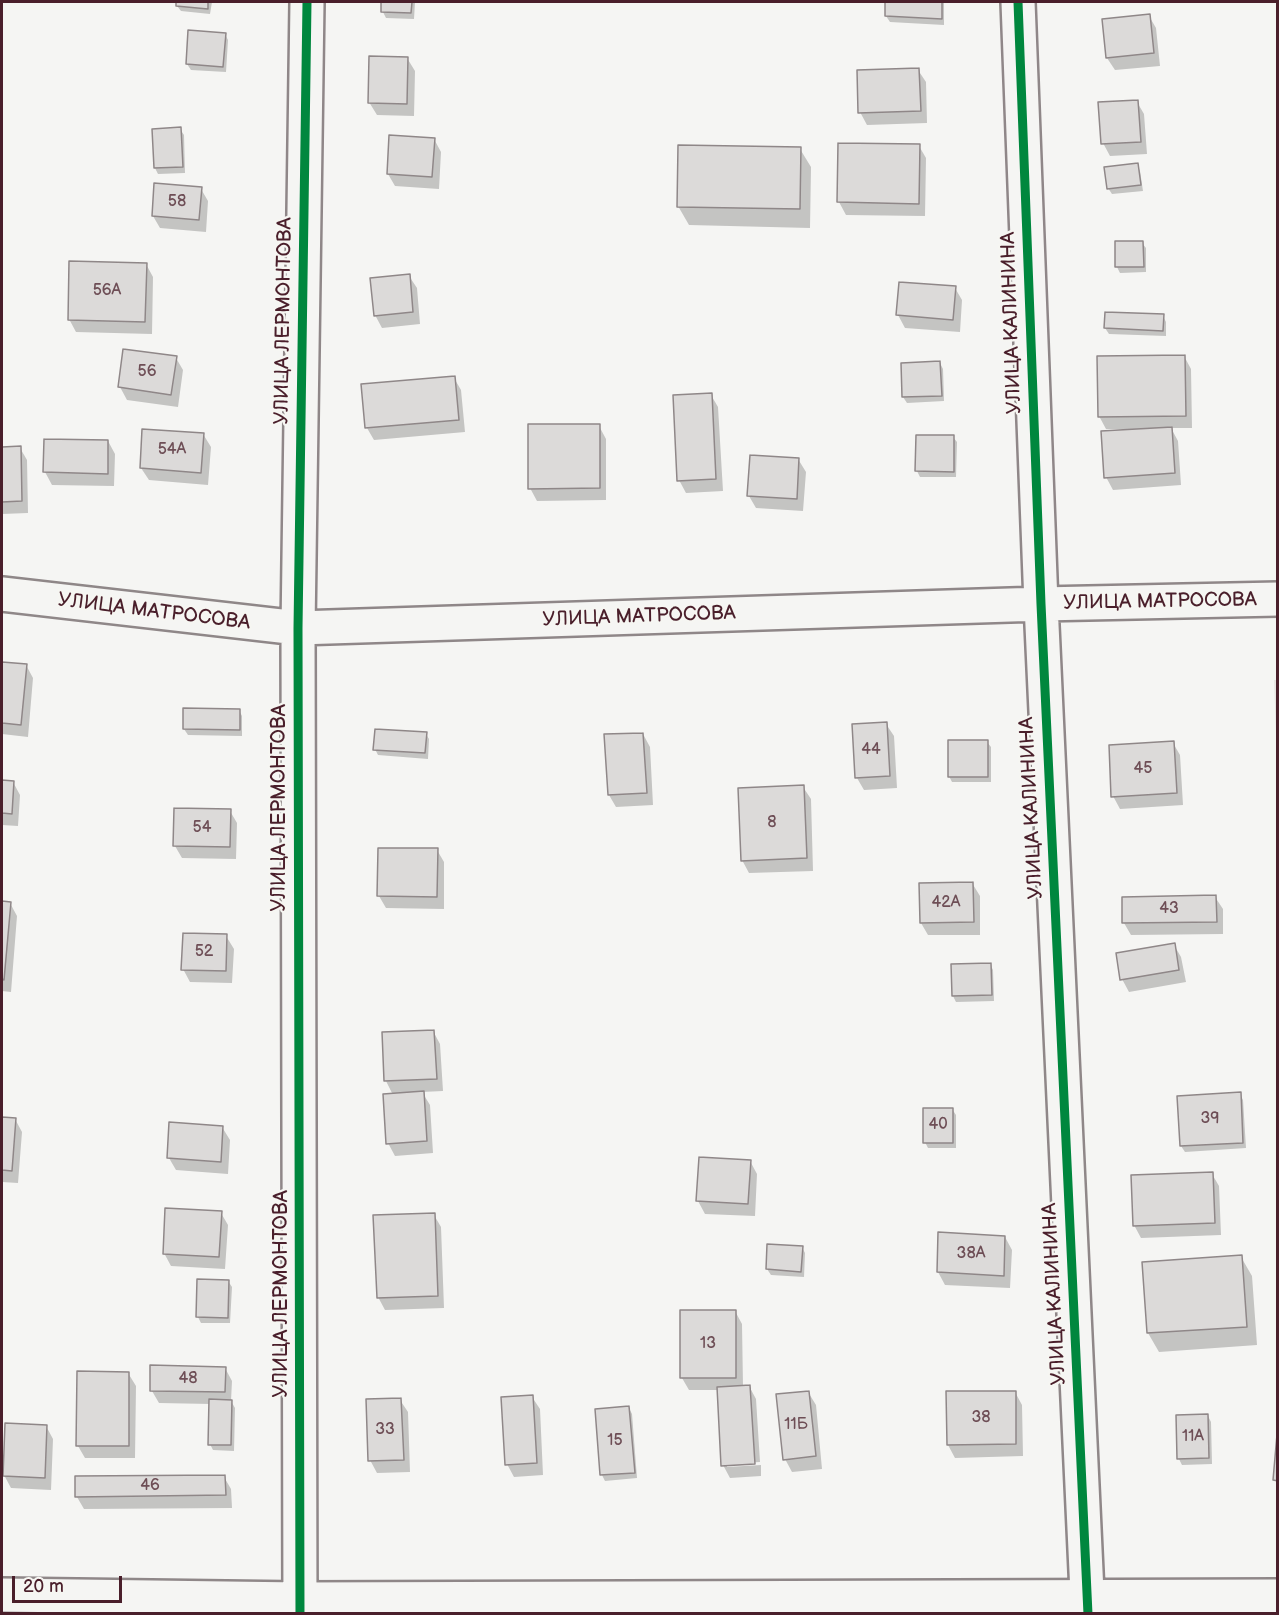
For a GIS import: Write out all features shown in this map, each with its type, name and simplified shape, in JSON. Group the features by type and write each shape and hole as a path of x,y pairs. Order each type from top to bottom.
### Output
{"street":[{"name":"УЛИЦА ЛЕРМОНТОВА","path":"300,1606 298,628 307,2"},
{"name":"УЛИЦА КАЛИНИНА","path":"1018,2 1041,604 1088,1605"},
{"name":"УЛИЦА МАТРОСОВА","path":"2,594 298,628 1041,604 1278,599"},
{"path":"2,1595 300,1606 1088,1605 1278,1596"}],"shaded area":[{"path":"1274,680 1277,680 1277,760"}],"building":[{"path":"176,2 208,2 208,9 176,6"},
{"path":"381,2 412,2 411,13 381,12"},
{"path":"885,2 942,2 942,19 885,16"},
{"path":"1150,14 1154,53 1106,58 1102,19"},
{"path":"188,30 226,33 223,67 186,64"},
{"path":"369,56 408,57 407,104 368,103"},
{"path":"919,68 921,111 858,113 857,70"},
{"path":"1138,100 1141,142 1101,144 1098,102"},
{"path":"181,127 183,167 154,168 152,129"},
{"path":"389,135 435,138 432,177 387,174"},
{"path":"838,143 920,144 919,204 837,202"},
{"path":"678,145 801,147 800,209 677,207"},
{"path":"1138,163 1141,185 1107,189 1104,167"},
{"path":"154,183 202,187 199,220 152,216"},
{"path":"1115,241 1143,241 1144,267 1115,267"},
{"path":"69,261 147,263 145,322 68,320"},
{"path":"410,274 413,312 374,316 370,278"},
{"path":"899,282 956,286 953,320 896,315"},
{"path":"1105,312 1164,314 1163,331 1104,328"},
{"path":"123,349 177,356 171,395 118,387"},
{"path":"1185,355 1186,416 1098,417 1097,356"},
{"path":"940,361 942,396 902,397 901,363"},
{"path":"455,376 459,420 365,428 361,384"},
{"path":"712,393 716,479 677,481 673,395"},
{"path":"528,424 600,424 600,488 528,489"},
{"path":"1172,427 1175,473 1104,478 1101,431"},
{"path":"142,429 204,433 201,473 140,468"},
{"path":"916,435 954,435 954,472 915,471"},
{"path":"44,439 108,440 108,474 43,472"},
{"path":"21,446 22,501 2,502 2,447"},
{"path":"750,455 799,458 797,499 747,496"},
{"path":"2,662 27,664 21,725 2,723"},
{"path":"183,708 240,709 240,730 183,729"},
{"path":"887,722 890,776 855,778 852,724"},
{"path":"375,729 427,732 425,753 373,750"},
{"path":"643,733 647,793 608,795 604,734"},
{"path":"948,740 988,740 988,777 948,777"},
{"path":"1174,741 1177,793 1111,797 1109,745"},
{"path":"2,780 14,781 12,814 2,813"},
{"path":"804,785 807,858 741,861 738,788"},
{"path":"174,808 231,809 230,847 173,846"},
{"path":"378,848 438,848 437,897 377,896"},
{"path":"973,882 974,922 920,923 919,883"},
{"path":"1216,895 1217,922 1122,923 1122,897"},
{"path":"2,901 11,902 4,980 2,979"},
{"path":"183,933 227,934 226,971 181,970"},
{"path":"1175,943 1179,970 1120,980 1116,953"},
{"path":"991,963 992,995 952,996 951,964"},
{"path":"434,1030 437,1079 384,1081 382,1032"},
{"path":"424,1091 427,1141 386,1144 383,1094"},
{"path":"1241,1092 1243,1143 1180,1146 1177,1096"},
{"path":"923,1108 953,1108 953,1143 923,1143"},
{"path":"2,1117 16,1118 12,1171 2,1170"},
{"path":"169,1122 223,1126 221,1162 167,1158"},
{"path":"699,1157 751,1160 748,1204 696,1201"},
{"path":"1213,1172 1215,1223 1133,1226 1131,1175"},
{"path":"165,1208 222,1211 219,1257 163,1254"},
{"path":"435,1213 438,1296 377,1298 373,1215"},
{"path":"938,1232 1005,1236 1004,1276 937,1272"},
{"path":"767,1244 803,1246 801,1272 766,1269"},
{"path":"1242,1255 1247,1327 1147,1333 1142,1262"},
{"path":"197,1279 229,1280 228,1318 196,1317"},
{"path":"680,1310 736,1310 736,1378 680,1378"},
{"path":"150,1365 226,1367 225,1392 150,1391"},
{"path":"77,1371 129,1372 129,1446 76,1446"},
{"path":"750,1385 755,1464 721,1466 717,1387"},
{"path":"809,1391 816,1456 783,1460 776,1394"},
{"path":"946,1391 1016,1391 1016,1444 947,1445"},
{"path":"533,1395 537,1463 505,1465 501,1397"},
{"path":"401,1398 404,1460 368,1461 366,1399"},
{"path":"209,1399 232,1400 231,1445 208,1445"},
{"path":"629,1406 635,1473 600,1475 595,1409"},
{"path":"1208,1414 1209,1458 1177,1459 1176,1415"},
{"path":"5,1423 47,1425 45,1478 3,1476"},
{"path":"1278,1423 1278,1481 1273,1480"},
{"path":"225,1475 226,1495 75,1497 75,1476"}],"cycle path":[{"path":"300,1614 298,628 307,2"},
{"path":"1018,2 1041,604 1088,1614"}]}
